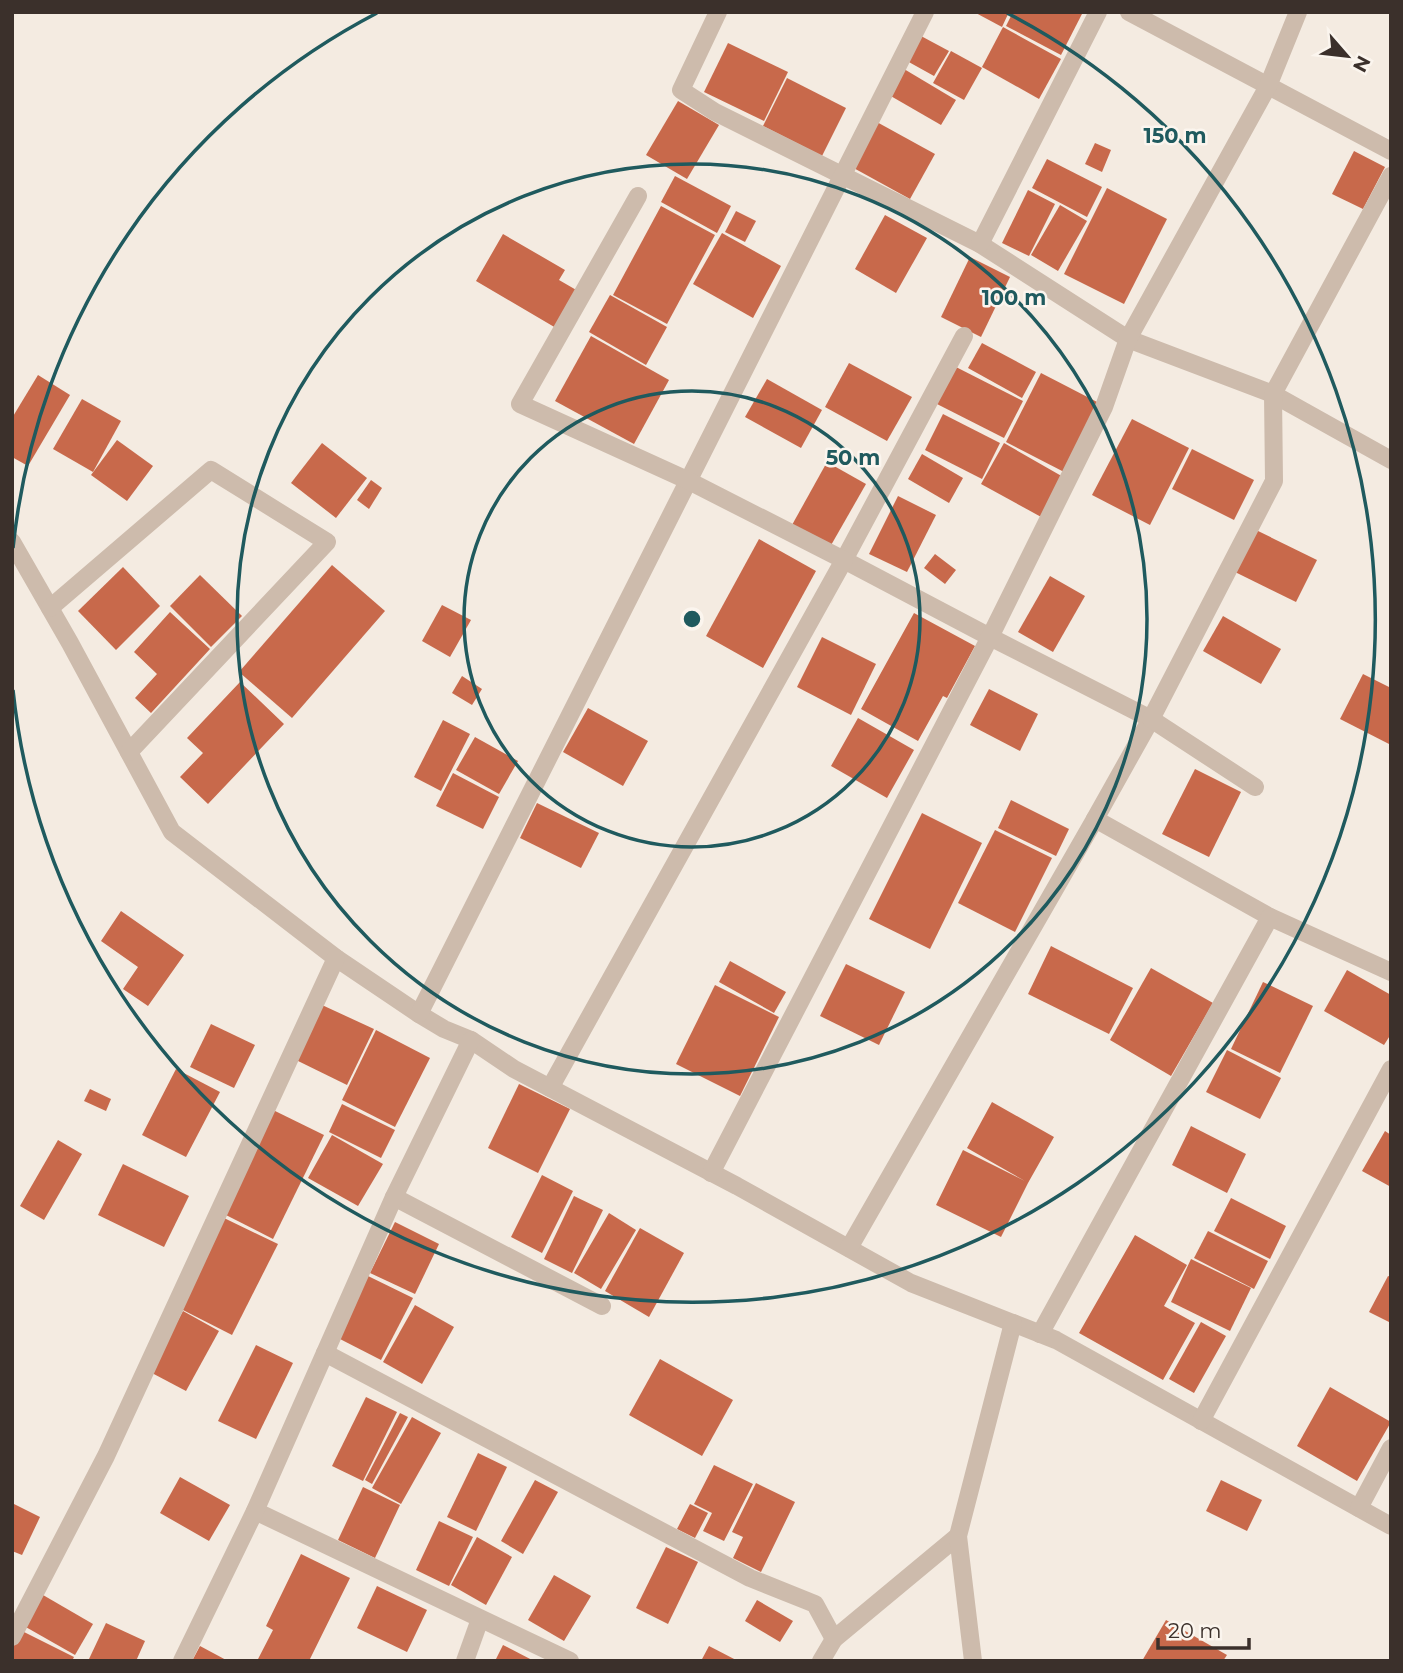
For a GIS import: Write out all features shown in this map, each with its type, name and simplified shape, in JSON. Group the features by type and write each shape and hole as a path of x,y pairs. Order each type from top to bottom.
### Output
{"street":[{"path":"718,12 681,90 715,112 980,244 1128,339 1273,394 1391,460"},
{"path":"419,1014 925,12"},
{"path":"980,244 1098,12"},
{"path":"1129,12 1391,151"},
{"path":"711,1173 990,637 1104,407 1128,339 1268,86 1298,12"},
{"path":"849,1248 1151,719 1274,481 1273,394 1391,176"},
{"path":"638,196 520,404 687,480 1151,719 1255,787"},
{"path":"550,1088 844,560 964,336"},
{"path":"50,608 211,470 327,542 129,752"},
{"path":"12,542 172,832 336,958 419,1014 444,1029 471,1040 514,1069 911,1283 1056,1340 1391,1526"},
{"path":"1095,819 1270,917 1391,972"},
{"path":"1040,1334 1270,917"},
{"path":"12,1637 106,1456 336,958"},
{"path":"182,1661 256,1511 394,1197 471,1040"},
{"path":"1201,1421 1391,1069"},
{"path":"394,1197 602,1306"},
{"path":"973,1661 958,1536 1013,1323"},
{"path":"325,1353 751,1578 815,1604 834,1639"},
{"path":"1359,1508 1391,1448"},
{"path":"256,1511 570,1661"},
{"path":"821,1661 834,1639 958,1536"},
{"path":"465,1661 480,1619"}],"building":[{"path":"974,12 1009,12 1002,27"},
{"path":"1013,12 1083,12 1061,55 1006,26"},
{"path":"1003,27 1061,59 1039,99 982,67"},
{"path":"921,36 949,51 934,76 907,61"},
{"path":"728,43 788,72 764,121 704,92"},
{"path":"951,51 982,68 964,100 933,83"},
{"path":"904,69 956,100 941,125 889,95"},
{"path":"787,78 846,108 822,156 763,126"},
{"path":"678,101 719,125 687,179 646,155"},
{"path":"875,121 935,154 910,199 850,166"},
{"path":"1095,143 1111,150 1102,172 1085,164"},
{"path":"1354,151 1385,167 1363,209 1332,194"},
{"path":"1047,159 1102,187 1087,217 1032,188"},
{"path":"675,176 731,206 717,233 661,202"},
{"path":"1107,188 1167,219 1124,304 1064,274"},
{"path":"1028,190 1055,204 1029,256 1002,243"},
{"path":"1060,205 1087,221 1058,271 1031,255"},
{"path":"661,206 715,235 667,324 613,295"},
{"path":"736,211 756,221 745,242 725,232"},
{"path":"885,215 927,238 896,293 855,269"},
{"path":"722,233 781,266 753,318 693,284"},
{"path":"503,234 565,270 559,280 578,291 556,328 476,281"},
{"path":"970,257 1010,277 981,337 941,317"},
{"path":"610,295 667,327 646,365 589,332"},
{"path":"591,336 669,380 634,444 555,401"},
{"path":"982,343 1036,372 1022,398 968,368"},
{"path":"849,363 912,397 887,441 825,407"},
{"path":"952,365 1023,401 1004,438 933,402"},
{"path":"1041,373 1101,404 1066,473 1006,442"},
{"path":"38,375 70,395 28,466 12,457 12,418"},
{"path":"767,379 822,410 801,448 745,417"},
{"path":"82,399 121,421 93,472 53,449"},
{"path":"943,414 1000,443 982,479 925,450"},
{"path":"1132,419 1189,448 1150,525 1092,495"},
{"path":"117,440 153,466 127,501 91,475"},
{"path":"322,443 367,478 336,518 291,483"},
{"path":"1004,443 1065,478 1043,518 981,484"},
{"path":"1192,449 1254,480 1234,520 1172,489"},
{"path":"922,454 963,478 949,503 908,479"},
{"path":"827,462 866,484 830,547 792,525"},
{"path":"371,480 382,488 369,509 357,500"},
{"path":"898,496 936,515 907,572 869,554"},
{"path":"1256,530 1317,560 1296,602 1235,572"},
{"path":"759,539 816,571 763,668 706,636"},
{"path":"935,554 956,570 945,584 924,568"},
{"path":"332,565 385,611 292,718 239,672"},
{"path":"123,567 160,606 116,650 78,611"},
{"path":"200,575 242,616 211,647 170,606"},
{"path":"1050,576 1085,596 1053,652 1018,632"},
{"path":"442,605 471,620 450,657 422,641"},
{"path":"170,612 210,649 151,713 135,698 157,674 134,652"},
{"path":"914,613 975,646 947,698 943,696 918,741 861,709"},
{"path":"1223,616 1281,649 1261,684 1203,651"},
{"path":"822,637 876,664 851,715 797,687"},
{"path":"1363,674 1391,688 1391,745 1340,719"},
{"path":"462,676 482,689 472,705 452,693"},
{"path":"240,682 284,724 208,804 180,777 203,753 187,738"},
{"path":"989,689 1038,714 1020,751 970,725"},
{"path":"588,708 648,741 623,786 563,752"},
{"path":"858,718 914,750 887,798 831,766"},
{"path":"443,720 470,734 441,791 414,777"},
{"path":"475,737 518,761 499,794 456,770"},
{"path":"1195,769 1241,792 1209,857 1162,834"},
{"path":"453,773 499,797 483,829 436,806"},
{"path":"1011,800 1069,829 1056,856 998,828"},
{"path":"537,803 599,833 581,868 520,838"},
{"path":"922,813 982,843 930,949 869,919"},
{"path":"995,830 1052,858 1015,932 958,903"},
{"path":"121,911 184,955 148,1006 123,989 138,967 101,941"},
{"path":"1051,946 1133,988 1109,1034 1028,994"},
{"path":"730,961 786,992 774,1013 719,982"},
{"path":"846,964 905,992 879,1045 820,1016"},
{"path":"1151,968 1213,1003 1171,1076 1110,1040"},
{"path":"1347,970 1391,995 1391,1034 1384,1045 1324,1011"},
{"path":"1263,982 1313,1006 1280,1073 1231,1049"},
{"path":"715,985 779,1017 740,1096 676,1064"},
{"path":"322,1005 374,1029 347,1085 296,1060"},
{"path":"211,1024 255,1045 234,1088 190,1067"},
{"path":"376,1030 430,1058 395,1127 342,1100"},
{"path":"1227,1050 1281,1078 1260,1119 1206,1092"},
{"path":"176,1069 220,1092 186,1157 142,1135"},
{"path":"519,1084 570,1109 538,1173 488,1148"},
{"path":"90,1089 111,1099 106,1111 84,1101"},
{"path":"992,1102 1054,1137 1001,1237 936,1205 963,1150 1025,1181 967,1148"},
{"path":"342,1104 395,1130 381,1158 329,1132"},
{"path":"271,1109 324,1135 273,1239 220,1212"},
{"path":"1191,1126 1246,1154 1227,1193 1172,1165"},
{"path":"1385,1131 1391,1135 1391,1187 1362,1171"},
{"path":"332,1135 383,1164 358,1206 308,1178"},
{"path":"58,1140 82,1154 44,1220 20,1206"},
{"path":"123,1164 189,1196 164,1247 98,1215"},
{"path":"542,1175 573,1191 542,1253 511,1237"},
{"path":"574,1196 603,1210 572,1273 544,1259"},
{"path":"1231,1198 1286,1226 1270,1259 1214,1231"},
{"path":"609,1213 636,1230 601,1289 574,1273"},
{"path":"224,1218 278,1244 232,1335 179,1308"},
{"path":"395,1222 439,1244 415,1294 370,1273"},
{"path":"640,1228 684,1253 649,1317 605,1291"},
{"path":"1208,1231 1268,1261 1254,1289 1194,1258"},
{"path":"1135,1235 1187,1265 1164,1306 1195,1323 1163,1380 1079,1333"},
{"path":"1191,1259 1251,1288 1230,1331 1171,1302"},
{"path":"368,1276 413,1298 381,1360 338,1338"},
{"path":"1388,1276 1391,1277 1391,1323 1369,1312"},
{"path":"415,1305 454,1327 422,1384 383,1362"},
{"path":"183,1311 219,1331 186,1391 150,1372"},
{"path":"1201,1322 1226,1336 1194,1393 1169,1379"},
{"path":"256,1345 293,1363 256,1439 218,1421"},
{"path":"660,1359 733,1400 702,1456 629,1415"},
{"path":"1330,1387 1391,1422 1357,1481 1297,1446"},
{"path":"366,1397 397,1412 363,1481 332,1466"},
{"path":"400,1413 408,1417 372,1484 365,1480"},
{"path":"412,1417 441,1433 401,1504 372,1488"},
{"path":"478,1453 507,1467 476,1531 447,1517"},
{"path":"714,1465 753,1484 724,1541 703,1531 712,1513 694,1504"},
{"path":"180,1477 230,1505 209,1541 160,1513"},
{"path":"535,1480 558,1492 523,1554 501,1541"},
{"path":"1221,1480 1262,1500 1247,1531 1206,1511"},
{"path":"756,1483 795,1502 761,1572 733,1558 743,1537 732,1532"},
{"path":"363,1487 400,1505 375,1558 338,1540"},
{"path":"12,1503 40,1517 22,1555 12,1551"},
{"path":"690,1504 708,1513 695,1538 677,1529"},
{"path":"439,1521 473,1537 449,1586 416,1570"},
{"path":"477,1537 512,1557 486,1605 451,1585"},
{"path":"666,1547 698,1562 668,1624 636,1608"},
{"path":"301,1554 350,1578 309,1661 257,1661 273,1630 266,1626"},
{"path":"554,1575 591,1596 564,1641 528,1620"},
{"path":"377,1586 427,1610 407,1652 357,1628"},
{"path":"43,1595 93,1624 75,1655 24,1626"},
{"path":"757,1600 793,1621 780,1642 745,1621"},
{"path":"1166,1620 1227,1655 1223,1661 1142,1661"},
{"path":"106,1623 145,1641 136,1661 89,1659"},
{"path":"20,1630 74,1657 72,1661 12,1661 12,1646"},
{"path":"503,1645 534,1661 495,1661"},
{"path":"200,1646 228,1661 192,1661"},
{"path":"709,1646 738,1661 701,1661"}]}
